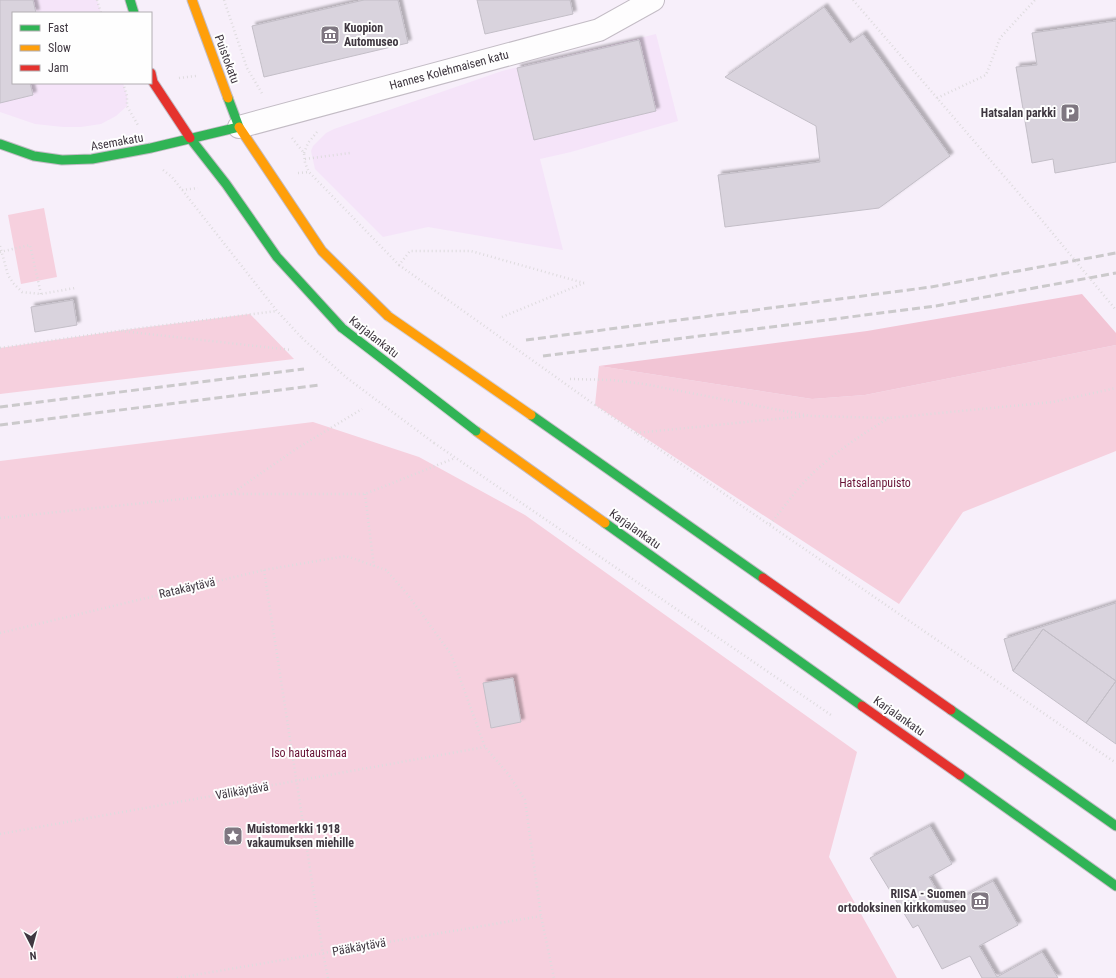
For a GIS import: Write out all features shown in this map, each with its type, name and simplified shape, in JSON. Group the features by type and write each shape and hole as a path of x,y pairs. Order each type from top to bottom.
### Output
{"main road":[{"path":"130,0 134,12"},
{"name":"Puistokatu","path":"192,0 239,127"},
{"path":"152,78 153,82 190,138"},
{"path":"239,127 322,251 388,316 1116,826"},
{"name":"Asemakatu","path":"0,144 34,156 62,160 92,159 151,148 239,127"},
{"name":"Karjalankatu","path":"190,138 226,184 277,257 342,328 476,431 1116,886"}],"street":[{"name":"Hannes Kolehmaisen katu","path":"239,127 599,30 653,0"}],"path":[{"path":"97,0 101,12"},
{"path":"224,0 247,68 276,118 304,153 305,164 309,172 399,265 595,405 1116,763"},
{"path":"853,0 1040,218 1116,310"},
{"path":"937,98 986,75 1000,38 1035,0"},
{"path":"305,159 350,153"},
{"path":"160,168 172,178 277,311 302,338 348,378 434,443 835,718"},
{"path":"1,252 30,245 41,294"},
{"path":"0,246 8,275 13,283 22,292 41,294 75,288"},
{"path":"399,265 410,251 472,251 584,283 502,317"},
{"path":"0,348 117,331 277,311"},
{"path":"117,331 292,350"},
{"path":"570,379 611,380 644,384 810,416"},
{"path":"636,433 810,416 889,418 1052,402 1116,388"},
{"path":"230,494 296,449 362,409"},
{"path":"770,525 809,477 842,450 889,418"},
{"path":"0,518 230,494 365,494 456,458"},
{"path":"365,494 374,567"},
{"name":"Ratakäytävä","path":"0,633 264,570 346,556 386,570 408,595 451,654 485,747"},
{"path":"264,570 296,782 328,978"},
{"path":"485,747 509,775 525,800 541,916 554,978"},
{"name":"Välikäytävä","path":"0,834 485,747"},
{"name":"Pääkäytävä","path":"177,978 541,916"}],"shaded area":[{"path":"0,0 97,0 101,12 12,12 12,84 123,84 127,96 127,106 116,116 101,124 81,127 35,124 0,112"},
{"path":"656,34 678,121 571,152 540,159 563,250 428,227 383,237 315,169 311,151 313,146 326,133 334,129 502,71"},
{"path":"1082,294 1116,333 1116,345 865,395 812,399 599,366 867,331"}],"green space":[{"path":"44,208 57,277 21,284 8,215"},
{"path":"250,314 294,359 0,394 0,348"},
{"name":"Hatsalanpuisto","path":"1116,345 1116,451 963,512 899,604 595,405 599,366 812,399 865,395"},
{"name":"Iso hautausmaa","path":"313,422 419,457 525,515 857,752 829,857 897,978 0,978 0,461"}],"building":[{"path":"0,0 33,0 36,12 12,12 12,84 30,84 33,95 0,103"},
{"name":"Kuopion Automuseo","path":"364,0 398,0 408,43 264,77 252,26"},
{"path":"477,0 570,0 573,14 485,34"},
{"path":"824,7 850,43 863,34 950,156 879,208 725,227 718,175 820,162 816,126 725,77"},
{"name":"Hatsalan parkki","path":"1116,21 1116,162 1055,173 1053,159 1032,163 1016,67 1037,65 1032,33"},
{"path":"639,40 656,111 534,140 517,68"},
{"path":"73,300 77,325 35,332 31,307"},
{"path":"1116,603 1116,681 1043,629 1013,671 1004,639"},
{"path":"1043,629 1116,681 1086,723 1013,671"},
{"path":"513,678 521,722 491,728 483,683"},
{"path":"1116,681 1116,744 1086,723"},
{"name":"RIISA - Suomen ortodoksinen kirkkomuseo","path":"930,826 952,864 929,877 946,906 993,881 1018,925 979,946 997,977 1042,952 1058,978 982,978 970,956 942,969 918,925 913,928 870,858"}],"railway":[{"path":"526,340 931,287 1116,253"},
{"path":"543,356 936,306 1116,273"},
{"path":"0,407 304,369"},
{"path":"0,425 320,385"}],"traffic: fast":[{"path":"130,0 134,12"},
{"path":"0,144 34,156 62,160 92,159 151,148 239,127 228,98"},
{"path":"190,138 226,184 277,257 342,328"},
{"path":"342,328 476,431"},
{"path":"531,415 763,578"},
{"path":"605,523 862,706"},
{"path":"951,710 1116,826"},
{"path":"960,775 1116,886"}],"traffic: slow":[{"path":"192,0 228,98"},
{"path":"239,127 322,251 388,316"},
{"path":"388,316 531,415"},
{"path":"476,431 605,523"}],"traffic: jam":[{"path":"152,78 153,82 190,138"},
{"path":"763,578 951,710"},
{"path":"862,706 960,775"}],"place":[{"name":"Kuopion Automuseo","path":"330,35"},
{"name":"Hatsalan parkki","path":"1070,113"},
{"name":"Muistomerkki 1918 vakaumuksen miehille","path":"233,836"},
{"name":"RIISA - Suomen ortodoksinen kirkkomuseo","path":"980,901"}]}
